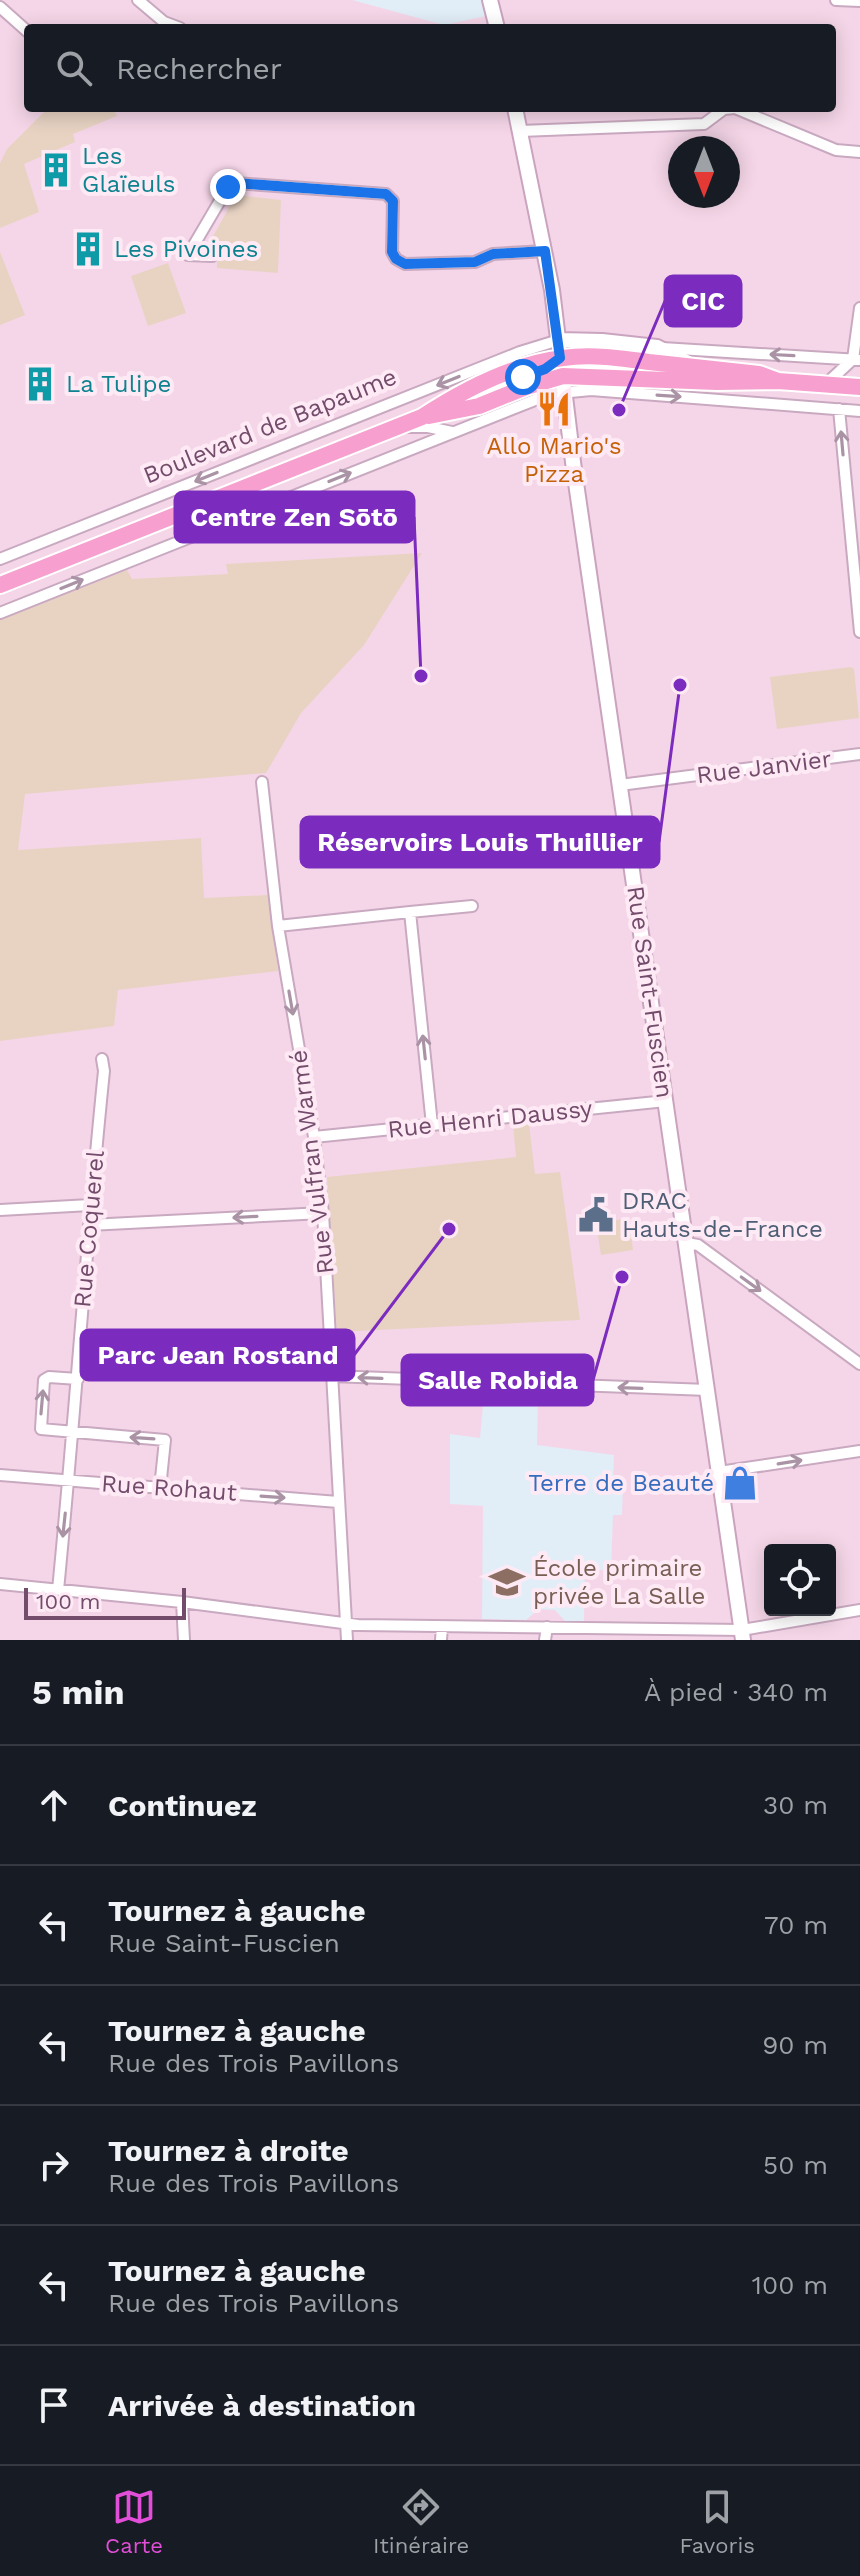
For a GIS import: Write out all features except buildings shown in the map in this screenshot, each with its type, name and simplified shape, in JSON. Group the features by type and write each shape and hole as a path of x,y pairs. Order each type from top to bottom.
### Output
{"main road":[{"path":"490,0 496,24"},
{"name":"Rue Saint-Fuscien","path":"516,112 545,251 559,340 743,1635"},
{"path":"559,340 657,347 696,367"},
{"name":"Boulevard de Bapaume","path":"0,585 422,417 465,391 526,367 560,358 600,357 696,367 759,374 778,381"},
{"path":"445,414 468,401 545,369 560,358"},
{"path":"564,383 577,366 682,372 696,367"},
{"path":"564,383 778,381 860,387"},
{"name":"Boulevard de Bapaume","path":"422,417 479,406 564,383"}],"street":[{"path":"138,0 169,24"},
{"path":"836,0 860,1"},
{"path":"0,7 24,28"},
{"path":"520,131 704,124 720,112"},
{"path":"745,112 836,150 860,152"},
{"path":"212,256 188,255 228,187 235,183 386,194 393,201 392,252 396,259 405,264 475,262 493,254 545,251"},
{"path":"826,384 856,359 860,308"},
{"name":"Boulevard de Bapaume","path":"0,559 520,352 559,340"},
{"path":"657,347 856,359"},
{"path":"0,613 550,394 564,383 591,390 860,411"},
{"path":"839,409 860,632"},
{"path":"393,428 428,427 454,432"},
{"name":"Rue Janvier","path":"620,785 860,754"},
{"name":"Rue Vulfran Warmé","path":"262,782 278,926 314,1137 323,1213 347,1640"},
{"path":"278,926 472,906"},
{"path":"410,912 432,1125"},
{"name":"Rue Coquerel","path":"58,1590 104,1071 102,1059"},
{"name":"Rue Henri Daussy","path":"314,1137 666,1101"},
{"path":"0,1210 90,1205"},
{"path":"89,1225 323,1213"},
{"path":"686,1243 698,1245 860,1364"},
{"path":"331,1376 708,1390"},
{"path":"78,1379 49,1377 44,1380 41,1429 165,1440 160,1488"},
{"path":"719,1472 860,1451"},
{"name":"Rue Rohaut","path":"0,1475 338,1502"},
{"path":"0,1584 182,1602 347,1624 442,1627 547,1627 743,1635 860,1610"},
{"path":"182,1602 184,1640"},
{"path":"441,1640 442,1627"},
{"path":"545,1640 547,1627"}],"shaded area":[{"path":"0,0 860,0 860,1640 0,1640"},
{"path":"352,0 482,0 486,16 440,24"},
{"path":"44,112 115,112 117,116 73,134 75,142 24,164 39,212 0,228 0,163 7,149"},
{"path":"236,195 281,200 278,273 217,268 217,248 207,247"},
{"path":"0,252 25,315 0,325"},
{"path":"168,263 186,313 148,326 131,276"},
{"path":"422,553 364,645 301,713 266,773 25,794 18,850 201,838 204,898 268,895 278,971 118,990 114,1026 0,1041 0,620 127,570 132,579 228,574 226,564"},
{"path":"854,669 859,718 777,729 770,677"},
{"path":"529,1124 535,1174 560,1172 580,1320 337,1332 327,1177 516,1157 513,1125"},
{"path":"629,1218 633,1250 601,1255 596,1223"},
{"path":"484,1394 538,1396 537,1445 614,1455 613,1482 623,1483 622,1515 613,1515 611,1570 585,1570 584,1621 565,1621 555,1610 539,1609 526,1620 482,1619 483,1506 450,1504 450,1434 480,1438"}],"place":[{"name":"Les Glaïeuls","path":"56,170"},
{"name":"Les Pivoines","path":"88,249"},
{"name":"La Tulipe","path":"40,384"},
{"name":"Allo Mario's Pizza","path":"554,409"},
{"name":"CIC","path":"619,410"},
{"name":"Centre Zen Sōtō","path":"421,676"},
{"name":"Réservoirs Louis Thuillier","path":"680,685"},
{"name":"DRAC Hauts-de-France","path":"596,1215"},
{"name":"Parc Jean Rostand","path":"449,1229"},
{"name":"Salle Robida","path":"622,1277"},
{"name":"Terre de Beauté","path":"740,1483"},
{"name":"École primaire privée La Salle","path":"507,1582"}],"route":[{"path":"228,187 235,183 386,194 393,201 392,252 396,259 405,264 475,262 493,254 545,251 560,358 545,369 523,377"}]}
